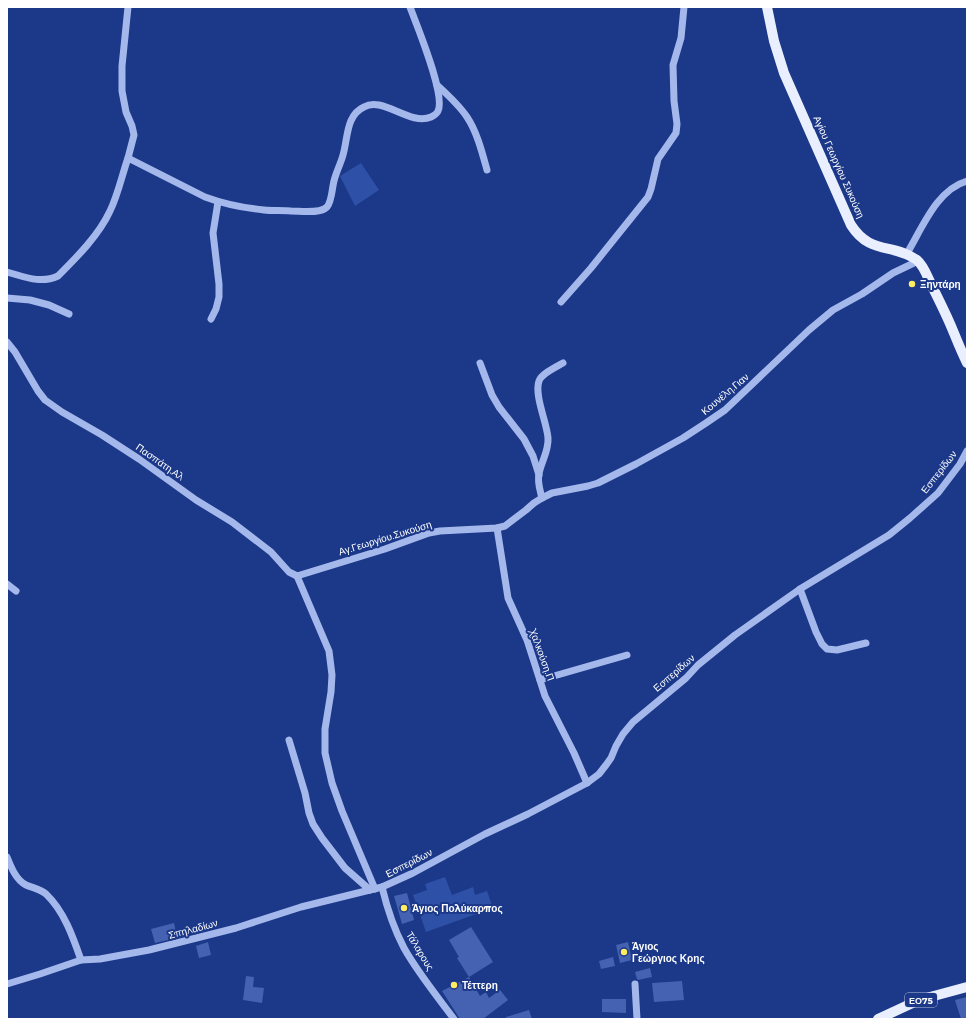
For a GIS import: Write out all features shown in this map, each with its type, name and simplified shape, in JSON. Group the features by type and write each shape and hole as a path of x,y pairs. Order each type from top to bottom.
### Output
{"main road":[{"name":"Αγίου Γεωργίου Συκούση","path":"767,7 774,40 784,73 854,230 865,240 874,245 906,255 918,261"},
{"path":"918,261 924,268 967,363"},
{"name":"ΕΟ75","path":"878,1019 919,1000 967,987"}],"street":[{"path":"7,272 44,280 52,279 58,276 95,235 110,211 128,158 134,135 126,112 122,91 122,66 128,7"},
{"path":"128,158 205,197 218,202 265,210 305,212 318,211 326,208 343,156 349,126 356,112 371,104 380,105 404,115 425,119 438,112 440,100 437,85 428,54 410,7"},
{"path":"561,302 591,268 648,197 658,159 676,133 677,124 674,102 673,65 681,38 684,7"},
{"path":"437,85 454,101 467,117 475,132 487,170"},
{"path":"906,255 934,207 953,188 967,181"},
{"path":"211,319 216,309 219,297 213,232 218,202"},
{"name":"Κουνέλη.Γιαν","path":"526,510 534,503 552,493 598,483 683,438 725,410 809,330 833,310 862,294 893,273 918,261"},
{"path":"7,298 30,300 49,305 69,314"},
{"name":"Πασπάτη.Αλ","path":"7,342 15,352 45,400 139,459 196,500 232,522 271,552 289,572 297,576"},
{"path":"480,363 492,395 499,407 524,439 533,456 539,475"},
{"path":"542,498 538,482 548,449 548,439 538,392 539,381 543,375 563,363"},
{"name":"Εσπερίδων","path":"376,889 413,873 485,834 528,814 587,783 599,774 606,765 623,734 633,722 686,678 698,665 735,635 800,589 889,535 938,493 960,464 967,450"},
{"name":"Αγ.Γεωργίου.Συκούση","path":"297,576 316,569 384,550 440,531 497,528 505,526 526,510"},
{"name":"Χαλκούση.Π","path":"497,528 508,598 527,640 545,696 574,753 587,783"},
{"name":"Τάλαρους","path":"297,576 329,652 332,675 325,729 325,753 332,783 342,811 376,889 389,911 404,946 423,976 454,1019"},
{"path":"7,584 16,591"},
{"path":"800,589 816,632 822,644 827,649 837,650 866,643"},
{"path":"540,680 628,655"},
{"path":"289,740 309,813 322,838 345,868 376,889"},
{"path":"7,857 19,879 25,884 44,893 52,900 61,913 74,940 81,960"},
{"name":"Σπηλαδίων","path":"7,984 81,960 100,959 156,948 236,928 301,907 376,889"},
{"path":"635,984 637,1019"}],"shaded area":[{"path":"361,163 379,190 355,206 340,176"},
{"path":"445,877 452,895 473,887 475,895 487,891 493,908 426,932 413,895 427,890 425,884"}],"building":[{"name":"Άγιος Πολύκαρπος","path":"407,893 414,920 402,924 394,896"},
{"path":"174,923 177,938 155,943 151,929"},
{"path":"471,927 493,962 469,977 457,958 459,957 449,940"},
{"path":"208,942 211,955 199,958 196,946"},
{"name":"Άγιος Γεώργιος Κρης","path":"628,942 632,960 620,963 616,945"},
{"path":"613,957 615,966 601,969 599,961"},
{"path":"650,968 652,977 637,979 635,972"},
{"path":"246,976 254,977 253,987 264,988 262,1003 243,1000"},
{"path":"469,977 480,996 486,992 489,998 500,990 508,1000 483,1019 460,1019 442,991"},
{"path":"682,981 684,1000 654,1002 652,983"},
{"path":"967,997 967,1019 961,1019 955,1000"},
{"path":"602,999 626,999 626,1013 602,1012"},
{"path":"529,1010 532,1019 506,1019 506,1017"}],"place":[{"name":"Ξηντάρη","path":"912,284"},
{"name":"Άγιος Πολύκαρπος","path":"404,908"},
{"name":"Άγιος Γεώργιος Κρης","path":"624,952"},
{"name":"Τέττερη","path":"454,985"}]}
